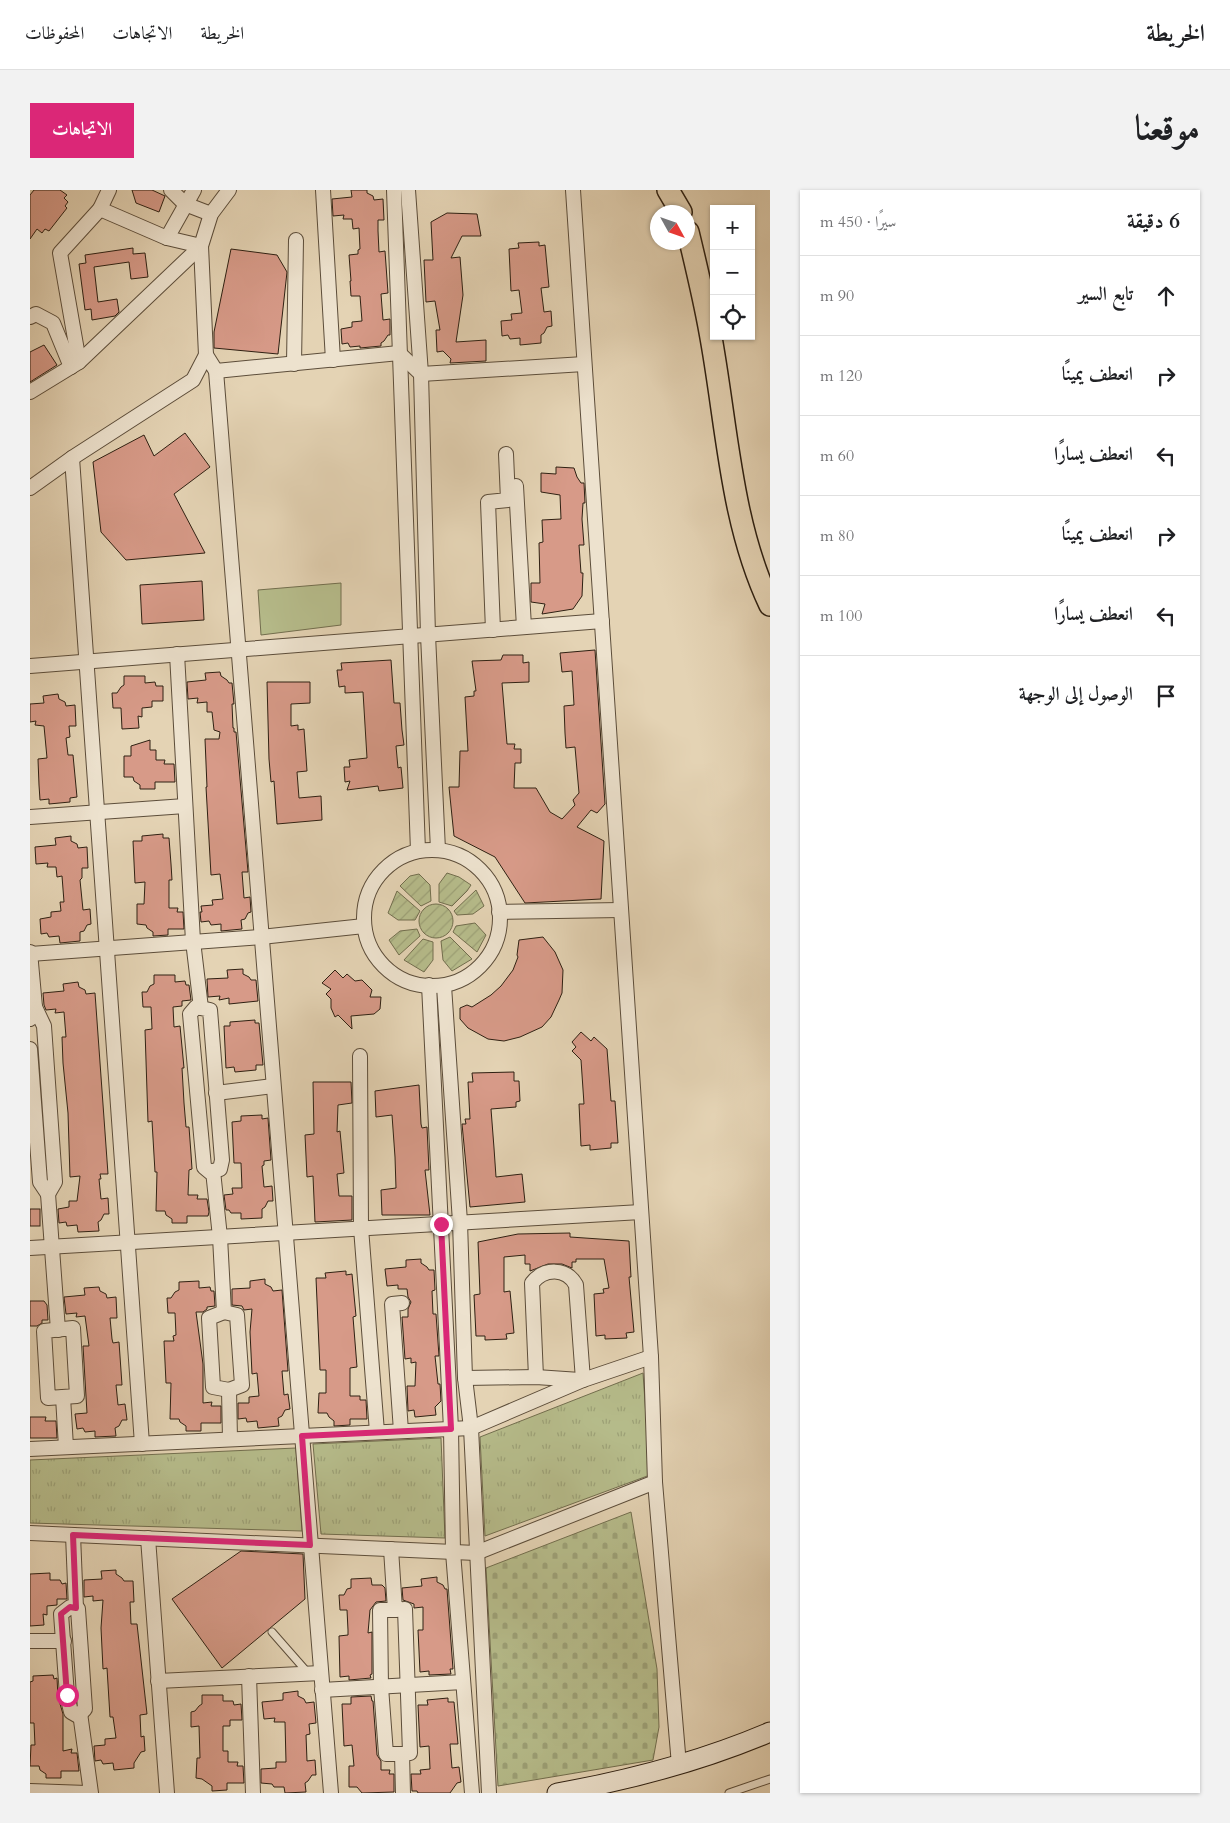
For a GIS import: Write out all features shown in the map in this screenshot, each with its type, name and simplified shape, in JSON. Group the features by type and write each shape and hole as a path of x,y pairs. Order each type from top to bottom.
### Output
{"main road":[{"path":"668,190 677,205"},
{"path":"692,250 710,331 730,463 747,549 770,605"}],"street":[{"path":"75,364 60,253 100,209 109,190"},
{"path":"171,190 186,204 211,214"},
{"path":"167,238 194,190"},
{"path":"30,488 72,458 193,380 206,356 201,246 211,214 229,190"},
{"path":"323,190 333,360"},
{"path":"394,190 418,851"},
{"path":"408,190 421,374 428,635 438,850"},
{"path":"573,190 651,1357 655,1482 679,1766"},
{"path":"100,209 167,238 201,246"},
{"path":"294,364 296,240"},
{"path":"30,392 75,364 201,246"},
{"path":"30,317 36,314 53,323 75,364"},
{"path":"216,371 399,354 421,374 584,364"},
{"path":"206,356 216,371 302,1436 310,1545 314,1673 322,1690 331,1793"},
{"path":"193,380 212,381 217,390"},
{"path":"493,630 488,502 508,500 506,454"},
{"path":"72,458 142,1444"},
{"path":"516,481 524,627"},
{"path":"30,666 602,621"},
{"path":"177,654 193,941 201,1008"},
{"path":"30,817 186,806"},
{"path":"438,850 455,854 469,861 482,872 498,900 500,920 496,940 487,958 472,972 444,986 418,985 402,979 388,970 376,958 368,943 364,926 365,906 372,887 383,870 399,858 418,851 438,850"},
{"path":"499,912 621,910"},
{"path":"48,1194 55,1182 44,1026 32,1013 30,953 261,937 364,926"},
{"path":"429,985 451,1429 453,1552 472,1793"},
{"path":"444,986 460,1222 465,1378 471,1428 489,1793"},
{"path":"196,1007 210,1010 216,1093 222,1160 220,1169 210,1172 204,1167 190,1014 196,1007"},
{"path":"30,1049 40,1182 48,1194 58,1330"},
{"path":"360,1056 361,1228 377,1432"},
{"path":"434,1065 449,1063"},
{"path":"216,1093 273,1086"},
{"path":"213,1171 220,1236 224,1312"},
{"path":"30,1248 641,1212"},
{"path":"536,1377 532,1283 537,1276 551,1272 563,1272 571,1276 576,1285 583,1380"},
{"path":"401,1431 392,1304 402,1303"},
{"path":"224,1312 237,1315 242,1385 229,1390 212,1387 209,1318 224,1312"},
{"path":"73,1328 77,1396 48,1398 44,1331 58,1330 73,1328"},
{"path":"30,1449 471,1428 583,1380 651,1357"},
{"path":"465,1378 536,1377 583,1380"},
{"path":"229,1390 230,1439"},
{"path":"63,1397 66,1447"},
{"path":"30,1533 476,1553 655,1482"},
{"path":"73,1535 76,1608 78,1609 85,1709 78,1716 71,1712 67,1695 61,1614 70,1607 76,1608"},
{"path":"148,1538 167,1793"},
{"path":"391,1549 395,1610"},
{"path":"405,1609 410,1753 386,1754 381,1687 380,1610 395,1610 405,1609"},
{"path":"30,1641 64,1641"},
{"path":"158,1681 314,1673"},
{"path":"248,1676 253,1793"},
{"path":"322,1690 463,1682"},
{"path":"80,1713 91,1793"},
{"path":"557,1793 598,1786 679,1766 770,1732"},
{"path":"402,1754 403,1793"},
{"path":"30,1791 86,1793"}],"lane":[{"path":"272,1632 314,1673"},
{"path":"729,1793 770,1779"}],"green space":[{"path":"341,583 341,625 261,635 258,590"},
{"path":"447,873 459,877 471,885 452,906 439,902 439,884"},
{"path":"419,874 430,885 431,901 421,906 400,886 410,876"},
{"path":"476,890 484,906 473,914 457,915 454,911"},
{"path":"397,891 420,911 415,920 398,920 388,913"},
{"path":"436,904 443,905 448,909 452,914 452,928 448,933 443,937 436,938 429,937 424,933 420,928 419,921 420,914 424,909 429,905"},
{"path":"475,923 486,935 477,952 453,932 456,926"},
{"path":"417,929 420,936 399,955 389,940 400,931"},
{"path":"450,937 472,959 452,971 443,960 441,941"},
{"path":"423,939 433,942 433,960 424,972 404,960"},
{"path":"643,1373 650,1475 485,1536 480,1437"},
{"path":"441,1438 445,1538 321,1534 313,1444"},
{"path":"296,1448 302,1531 30,1523 30,1460"},
{"path":"631,1512 657,1669 659,1727 653,1760 498,1786 486,1568"}],"building":[{"path":"34,190 60,190 67,195 64,198 68,202 65,206 67,208 49,231 45,229 42,233 37,229 30,239 30,195"},
{"path":"132,190 152,190 165,196 159,212 136,203"},
{"path":"351,190 367,190 367,193 373,196 374,200 383,199 384,220 378,220 379,252 385,251 388,293 381,294 383,320 390,319 390,335 381,343 381,346 360,348 360,346 350,347 348,343 342,344 341,329 352,327 352,322 362,321 360,296 351,296 349,255 358,254 360,249 359,228 353,229 352,219 343,219 344,215 333,216 332,199 352,197"},
{"path":"447,213 477,214 481,236 462,236 451,258 460,257 463,295 456,342 486,340 486,361 450,363 451,359 443,351 437,352 436,330 440,330 435,301 426,302 424,260 433,260 431,222"},
{"path":"539,242 539,246 545,245 549,287 541,288 544,312 551,311 552,326 547,327 541,335 541,343 520,345 520,338 510,339 508,335 502,336 501,321 512,320 511,314 522,313 519,290 511,291 509,249 519,248 518,243"},
{"path":"133,248 133,254 145,253 148,277 131,279 129,262 94,267 98,302 117,299 119,312 115,316 92,320 91,309 85,310 79,264 86,263 85,255"},
{"path":"231,249 277,255 287,272 278,354 214,348 214,332"},
{"path":"44,345 57,365 30,382 30,352"},
{"path":"185,433 210,467 174,494 205,553 126,560 101,532 93,462 144,435 154,456"},
{"path":"556,467 574,468 581,483 584,483 585,503 583,503 582,519 584,545 579,545 581,573 583,573 582,596 573,609 542,614 545,604 531,602 531,583 540,583 539,543 543,542 542,520 561,519 560,495 541,492 541,473 556,474"},
{"path":"202,581 204,620 142,624 140,585"},
{"path":"595,650 605,804 597,813 591,810 577,827 604,841 601,899 525,903 495,857 454,836 449,787 459,787 460,751 468,751 465,697 474,696 474,691 476,691 472,661 501,660 503,655 523,655 523,663 529,662 529,682 502,683 507,744 515,744 514,749 521,749 521,763 515,763 514,788 536,788 550,812 562,819 575,805 573,800 579,793 575,747 566,748 565,733 564,706 574,705 572,671 562,672 560,653"},
{"path":"391,660 394,703 400,703 404,745 396,746 398,768 401,767 403,788 379,791 378,786 347,790 350,781 345,782 344,767 350,767 349,760 367,758 363,692 345,693 345,686 339,687 337,670 342,670 341,663"},
{"path":"220,672 221,676 229,683 232,683 234,704 232,704 233,728 234,732 236,732 248,872 242,872 244,898 250,897 251,912 248,913 245,919 241,920 242,929 221,931 221,924 211,925 209,921 201,922 200,912 202,912 201,906 213,905 212,900 223,899 220,874 211,875 205,739 219,739 220,732 214,730 212,712 207,712 207,702 197,703 198,698 188,699 187,682 206,680 205,673"},
{"path":"124,676 145,676 145,683 155,682 156,686 163,686 163,701 152,701 152,707 142,708 142,717 138,716 139,728 122,729 121,708 113,708 112,693 117,693 124,685"},
{"path":"267,682 310,682 310,703 291,704 291,726 298,725 298,730 304,729 307,771 297,772 299,798 321,796 322,820 277,824 274,781 271,782 269,759"},
{"path":"58,694 59,699 65,702 66,706 75,705 76,726 69,726 70,737 66,738 68,755 73,755 77,797 70,798 70,802 49,804 49,799 40,800 39,785 38,759 47,758 44,726 35,725 36,721 30,722 30,704 44,703 43,696"},
{"path":"150,740 150,750 156,750 156,760 165,760 164,764 174,764 175,782 155,782 155,789 140,789 140,785 134,781 133,777 124,777 124,756 131,756 131,746"},
{"path":"163,834 163,838 169,838 172,880 169,880 169,908 178,908 177,912 183,912 184,929 168,929 168,935 153,936 153,932 146,925 137,924 137,904 144,904 145,882 135,883 133,841 142,841 142,836"},
{"path":"71,836 71,841 77,844 78,848 87,847 88,868 82,868 82,878 80,880 83,910 90,909 91,924 87,925 84,931 80,932 80,941 60,943 59,936 49,937 47,933 41,934 40,919 51,917 51,912 61,911 60,902 64,902 62,876 57,877 56,867 47,867 48,863 36,864 35,847 56,845 55,838"},
{"path":"543,937 555,952 563,970 562,993 551,1017 542,1027 520,1037 504,1041 488,1039 468,1028 460,1019 460,1008 467,1005 472,1007 501,986 513,970 518,957 519,940"},
{"path":"243,969 243,974 251,980 256,980 258,1001 229,1004 229,998 219,1000 220,996 208,997 207,979 228,978 227,970"},
{"path":"335,970 343,978 347,974 355,981 362,980 372,990 370,997 381,997 380,1009 374,1014 351,1016 352,1029 338,1015 335,1017 331,1008 331,999 326,994 331,989 322,983"},
{"path":"154,975 175,975 175,982 185,981 186,985 189,985 191,1000 182,1001 182,1006 173,1007 174,1027 180,1026 184,1068 182,1068 186,1127 189,1127 192,1169 189,1170 188,1195 198,1195 197,1199 207,1199 209,1212 208,1216 187,1216 187,1223 172,1223 172,1219 166,1215 165,1211 156,1211 157,1172 155,1172 152,1121 148,1122 145,1030 152,1029 151,1007 143,1007 142,992 147,992 150,986 154,984"},
{"path":"78,982 79,987 85,990 86,994 95,993 108,1174 100,1174 101,1179 99,1179 101,1199 108,1198 109,1214 104,1214 98,1222 99,1231 78,1232 77,1225 67,1226 66,1222 59,1223 58,1209 69,1207 69,1201 77,1201 80,1176 70,1177 68,1113 62,1037 66,1037 64,1012 55,1013 56,1009 46,1010 43,993 64,991 63,984"},
{"path":"255,1020 255,1023 259,1023 263,1065 256,1065 256,1070 235,1072 234,1067 226,1068 224,1026 230,1026 230,1022"},
{"path":"581,1032 591,1041 594,1037 607,1049 611,1101 615,1101 618,1143 611,1143 611,1148 590,1150 590,1145 581,1146 579,1104 584,1104 581,1060 572,1051 576,1047 572,1042"},
{"path":"514,1072 514,1081 519,1081 520,1101 516,1102 516,1107 491,1109 496,1177 522,1174 525,1202 470,1207 462,1124 466,1124 465,1119 470,1119 468,1082 473,1082 472,1073"},
{"path":"313,1082 351,1082 352,1103 338,1105 337,1132 340,1131 344,1173 337,1174 339,1196 352,1196 352,1220 315,1222 313,1176 307,1177 305,1135 314,1134"},
{"path":"419,1085 421,1124 422,1128 427,1127 429,1170 425,1170 430,1215 382,1215 381,1190 396,1188 395,1157 392,1115 376,1117 375,1091"},
{"path":"262,1115 262,1119 268,1118 271,1160 264,1161 262,1166 264,1187 272,1186 273,1201 268,1201 262,1209 262,1218 241,1219 241,1213 231,1213 229,1210 226,1210 224,1195 233,1194 232,1188 242,1188 241,1163 234,1163 232,1122 241,1121 241,1116"},
{"path":"30,1209 40,1209 40,1226 30,1226"},
{"path":"570,1233 570,1237 629,1241 631,1277 629,1277 634,1332 626,1333 627,1338 605,1339 605,1335 596,1336 594,1294 604,1293 603,1289 609,1288 604,1259 576,1259 576,1262 572,1262 572,1268 562,1264 548,1264 530,1271 530,1264 525,1264 525,1255 504,1257 504,1292 510,1291 514,1333 506,1334 507,1339 485,1340 485,1336 476,1336 474,1295 480,1294 478,1242 518,1234"},
{"path":"421,1259 421,1263 429,1270 434,1270 435,1290 432,1291 433,1314 436,1314 439,1356 435,1356 441,1401 435,1407 436,1415 415,1417 414,1410 408,1411 407,1386 415,1386 416,1362 411,1363 411,1358 405,1359 402,1317 408,1317 408,1309 411,1302 407,1289 398,1289 398,1285 387,1286 385,1269 406,1267 406,1260"},
{"path":"346,1271 346,1275 352,1274 356,1316 353,1317 357,1367 350,1368 350,1396 360,1396 360,1400 366,1400 367,1419 350,1419 350,1425 334,1426 334,1421 327,1413 318,1413 319,1393 326,1393 326,1370 320,1370 316,1278 326,1278 325,1273"},
{"path":"265,1279 265,1284 271,1287 273,1291 282,1290 288,1371 282,1371 284,1395 288,1394 290,1409 285,1410 282,1416 278,1418 279,1426 258,1428 257,1421 247,1422 246,1418 238,1419 238,1403 249,1403 249,1397 259,1396 257,1373 252,1374 250,1332 252,1309 244,1310 242,1306 232,1305 232,1289 250,1288 250,1281"},
{"path":"199,1281 199,1288 210,1287 211,1291 214,1291 215,1306 207,1307 203,1312 196,1312 203,1364 203,1403 212,1402 211,1406 221,1406 221,1423 201,1423 201,1431 186,1431 186,1426 179,1419 170,1419 171,1383 166,1383 164,1341 174,1341 173,1336 176,1335 175,1313 168,1313 167,1298 171,1298 179,1290 179,1282"},
{"path":"99,1287 100,1291 106,1294 107,1298 116,1297 117,1318 110,1318 113,1343 119,1342 122,1385 116,1385 118,1405 125,1404 127,1420 122,1420 119,1426 115,1428 116,1436 95,1437 95,1431 85,1432 83,1428 77,1429 75,1414 87,1413 83,1346 89,1346 85,1316 76,1317 77,1313 66,1314 64,1297 85,1295 84,1288"},
{"path":"30,1301 44,1301 47,1305 48,1320 42,1320 42,1323 37,1326 30,1326"},
{"path":"30,1417 46,1417 45,1421 56,1421 57,1438 30,1438"},
{"path":"241,1551 303,1554 305,1599 222,1668 172,1599"},
{"path":"116,1570 116,1574 124,1581 133,1581 134,1602 130,1602 131,1624 137,1624 147,1714 140,1715 141,1737 144,1736 145,1751 141,1752 134,1763 134,1768 114,1770 113,1763 103,1764 101,1760 95,1761 94,1746 105,1745 105,1739 116,1738 113,1717 110,1717 107,1668 103,1669 101,1628 103,1600 93,1601 93,1596 84,1597 84,1580 102,1579 101,1571"},
{"path":"50,1573 50,1580 60,1580 62,1584 66,1583 67,1599 57,1599 57,1605 47,1606 47,1615 43,1614 44,1625 30,1626 30,1574"},
{"path":"437,1577 437,1582 447,1589 453,1669 450,1669 451,1674 429,1675 429,1671 420,1672 418,1630 423,1630 423,1607 414,1608 414,1604 403,1600 402,1588 422,1586 421,1579"},
{"path":"371,1578 372,1585 382,1585 385,1588 386,1601 376,1602 370,1610 368,1633 372,1632 372,1674 370,1675 371,1678 349,1680 349,1676 340,1677 339,1636 348,1635 348,1630 347,1610 340,1610 339,1595 344,1595 347,1589 351,1588 351,1579"},
{"path":"53,1675 54,1679 57,1678 58,1697 63,1714 63,1751 72,1749 71,1753 77,1753 79,1771 61,1771 61,1778 46,1778 46,1774 40,1770 39,1766 30,1766 31,1745 35,1745 34,1723 30,1723 30,1682 33,1681 33,1676"},
{"path":"298,1691 298,1696 304,1699 306,1703 314,1702 316,1723 309,1724 310,1734 306,1735 307,1761 315,1760 316,1775 312,1775 305,1783 306,1792 285,1793 284,1787 274,1787 272,1784 261,1783 261,1769 276,1768 276,1762 286,1762 285,1722 274,1722 275,1718 264,1719 262,1702 283,1700 283,1693"},
{"path":"202,1695 223,1695 223,1701 233,1701 234,1705 241,1704 242,1720 230,1720 230,1726 223,1726 223,1751 228,1751 228,1762 238,1762 237,1766 243,1766 244,1783 227,1783 227,1790 212,1791 212,1786 202,1779 196,1778 197,1758 200,1758 199,1726 191,1727 191,1712 195,1711 202,1704"},
{"path":"371,1696 377,1755 381,1761 381,1770 390,1770 389,1774 394,1774 394,1792 362,1793 357,1787 349,1787 349,1766 354,1766 352,1745 344,1746 342,1704 351,1704 351,1697"},
{"path":"448,1698 448,1702 454,1702 458,1744 450,1744 452,1768 459,1767 461,1782 457,1783 450,1793 418,1793 417,1791 412,1791 411,1774 421,1774 420,1770 430,1769 429,1746 420,1747 418,1705 428,1705 427,1700"}],"route":[{"path":"67,1695 61,1614 70,1607 76,1608 73,1535 310,1545 302,1436 451,1429 441,1256 441,1224"}]}
